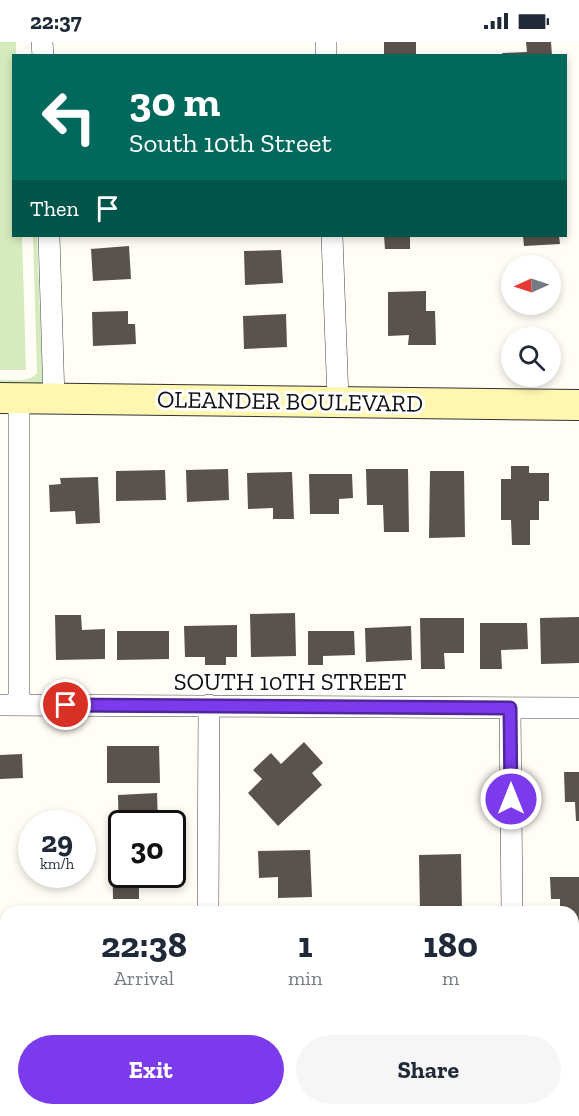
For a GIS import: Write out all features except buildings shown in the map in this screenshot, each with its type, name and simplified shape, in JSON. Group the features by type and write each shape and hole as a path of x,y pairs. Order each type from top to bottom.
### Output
{"main road":[{"name":"OLEANDER BOULEVARD","path":"10,398 338,400 579,405"}],"street":[{"path":"49,237 54,399"},
{"path":"332,237 338,400"},
{"path":"9,705 10,398"},
{"name":"SOUTH 10TH STREET","path":"9,705 579,708"},
{"path":"208,906 209,705"},
{"path":"510,708 512,906"}],"green space":[{"path":"0,42 16,42 16,54 12,54 12,237 22,237 26,370 0,370"},
{"path":"33,237 37,237 43,389 0,388 0,380 25,380 37,373"}],"route":[{"path":"66,705 510,708 511,799"}]}
